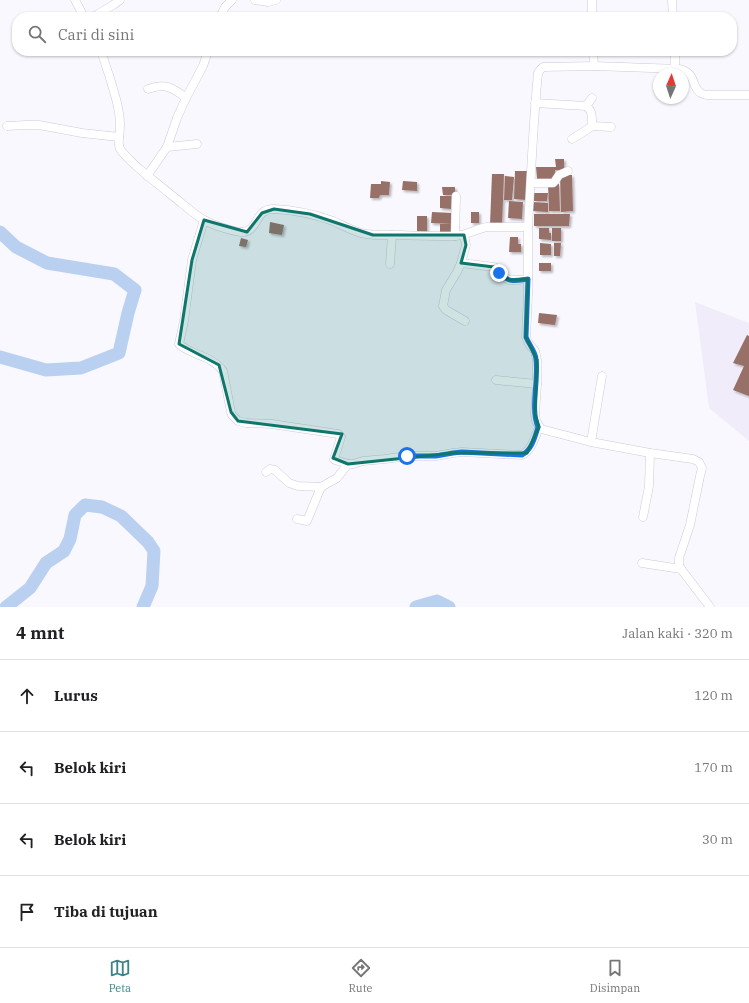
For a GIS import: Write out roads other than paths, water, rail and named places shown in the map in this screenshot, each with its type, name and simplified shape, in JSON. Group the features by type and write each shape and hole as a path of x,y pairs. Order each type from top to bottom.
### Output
{"street":[{"path":"75,0 81,12"},
{"path":"101,12 120,0"},
{"path":"222,12 232,0"},
{"path":"255,0 268,2 276,0"},
{"path":"592,0 592,12"},
{"path":"672,0 673,12"},
{"path":"103,56 118,108 121,131 118,144 121,150 147,176 204,220 227,228 247,232 265,210 270,209 310,214 360,232 373,235 460,236 487,227 528,227"},
{"path":"147,176 167,148 177,118 203,66 206,56"},
{"path":"593,56 594,66"},
{"path":"675,56 676,68"},
{"path":"204,220 192,260 184,321 179,344 183,348 219,365 222,371 232,415 238,421 246,423 272,424 338,434 340,437 334,459 348,464 407,456 436,456 462,452 522,455 527,453 531,447 538,427 535,414 537,360 535,351 529,344 526,337 528,227 532,144 538,73 543,67 594,66 653,68"},
{"path":"689,73 697,90 701,94 749,95"},
{"path":"148,89 155,86 169,87 175,89 186,98"},
{"path":"586,106 592,98"},
{"path":"535,103 586,106 590,108 592,112 592,126"},
{"path":"7,126 26,124 39,125 82,133 119,137"},
{"path":"572,138 592,126 611,127"},
{"path":"167,148 197,144"},
{"path":"531,182 553,183 559,175 568,172"},
{"path":"456,196 460,236 466,245 461,263 446,290 443,306 446,310 465,321"},
{"path":"390,264 392,235"},
{"path":"461,263 494,267 509,280 528,279"},
{"path":"591,442 602,376"},
{"path":"496,380 537,384"},
{"path":"538,427 591,442 693,459 699,462 702,468 690,524 679,558 679,565 681,570 710,607"},
{"path":"643,517 649,486 650,453"},
{"path":"266,472 270,469 275,470 289,483 298,486 321,487 337,478 348,464"},
{"path":"297,518 307,520 321,487"},
{"path":"642,563 681,570"}],"waterway":[{"path":"0,232 16,247 47,263 114,274 135,290 119,353 81,368 46,370 0,357"},
{"path":"6,607 30,588 46,563 64,551 70,539 75,515 85,505 102,507 121,516 148,542 154,551 152,586 143,607"},
{"path":"416,607 437,601 449,607"}]}
